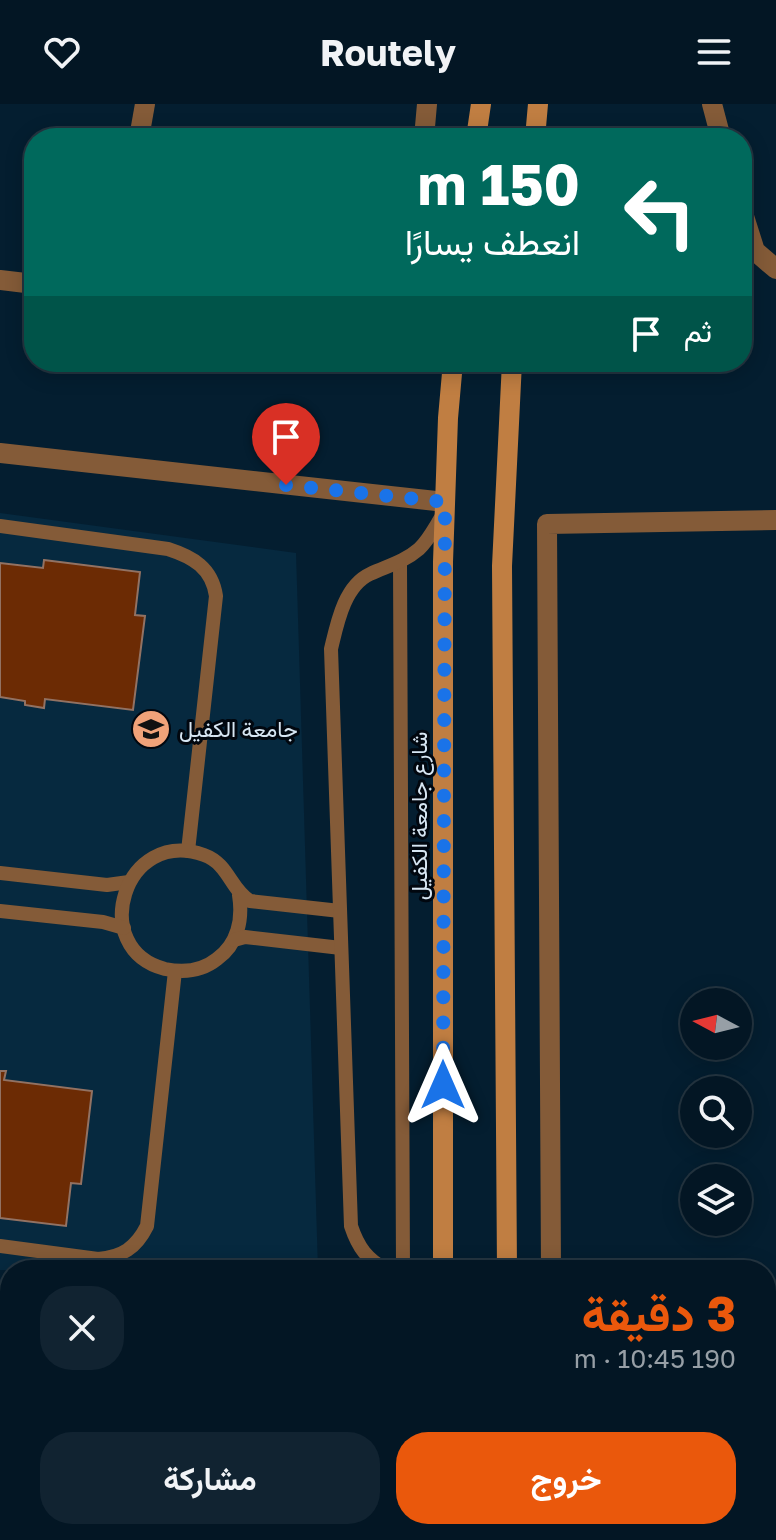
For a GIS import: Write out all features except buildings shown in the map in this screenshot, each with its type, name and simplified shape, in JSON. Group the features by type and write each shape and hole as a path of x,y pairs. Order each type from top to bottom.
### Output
{"main road":[{"path":"477,128 481,104"},
{"path":"536,128 538,104"},
{"name":"شارع جامعة الكفيل","path":"443,1260 444,508 452,372"},
{"path":"507,1260 502,566 512,372"}],"street":[{"path":"141,128 145,104"},
{"path":"425,128 427,104"},
{"path":"712,104 718,128"},
{"path":"752,242 755,251 776,269"},
{"path":"0,280 24,283"},
{"path":"0,453 444,508"},
{"path":"551,1260 547,524 776,520"}],"lane":[{"path":"371,1260 358,1247 351,1226 331,649 337,622 350,593 366,576 400,563 422,547 444,508"},
{"path":"0,526 168,549 185,554 209,572 216,596 188,851"},
{"path":"400,563 403,1260"},
{"path":"188,851 206,856 232,878 242,910 240,926 224,954 209,965 193,971 175,971 158,967 143,958 131,945 121,912 129,882 140,867 154,857 188,851"},
{"path":"0,873 107,885 129,882"},
{"path":"239,895 250,901 340,911"},
{"path":"0,911 103,922 124,928"},
{"path":"234,940 245,937 341,948"},
{"path":"0,1246 98,1259 122,1254 141,1238 147,1226 175,971"}],"shaded area":[{"name":"جامعة الكفيل","path":"0,513 296,553 318,1260 0,1260"}],"place":[{"name":"جامعة الكفيل","path":"151,729"}],"route":[{"path":"286,485 445,502 443,1085"}]}
